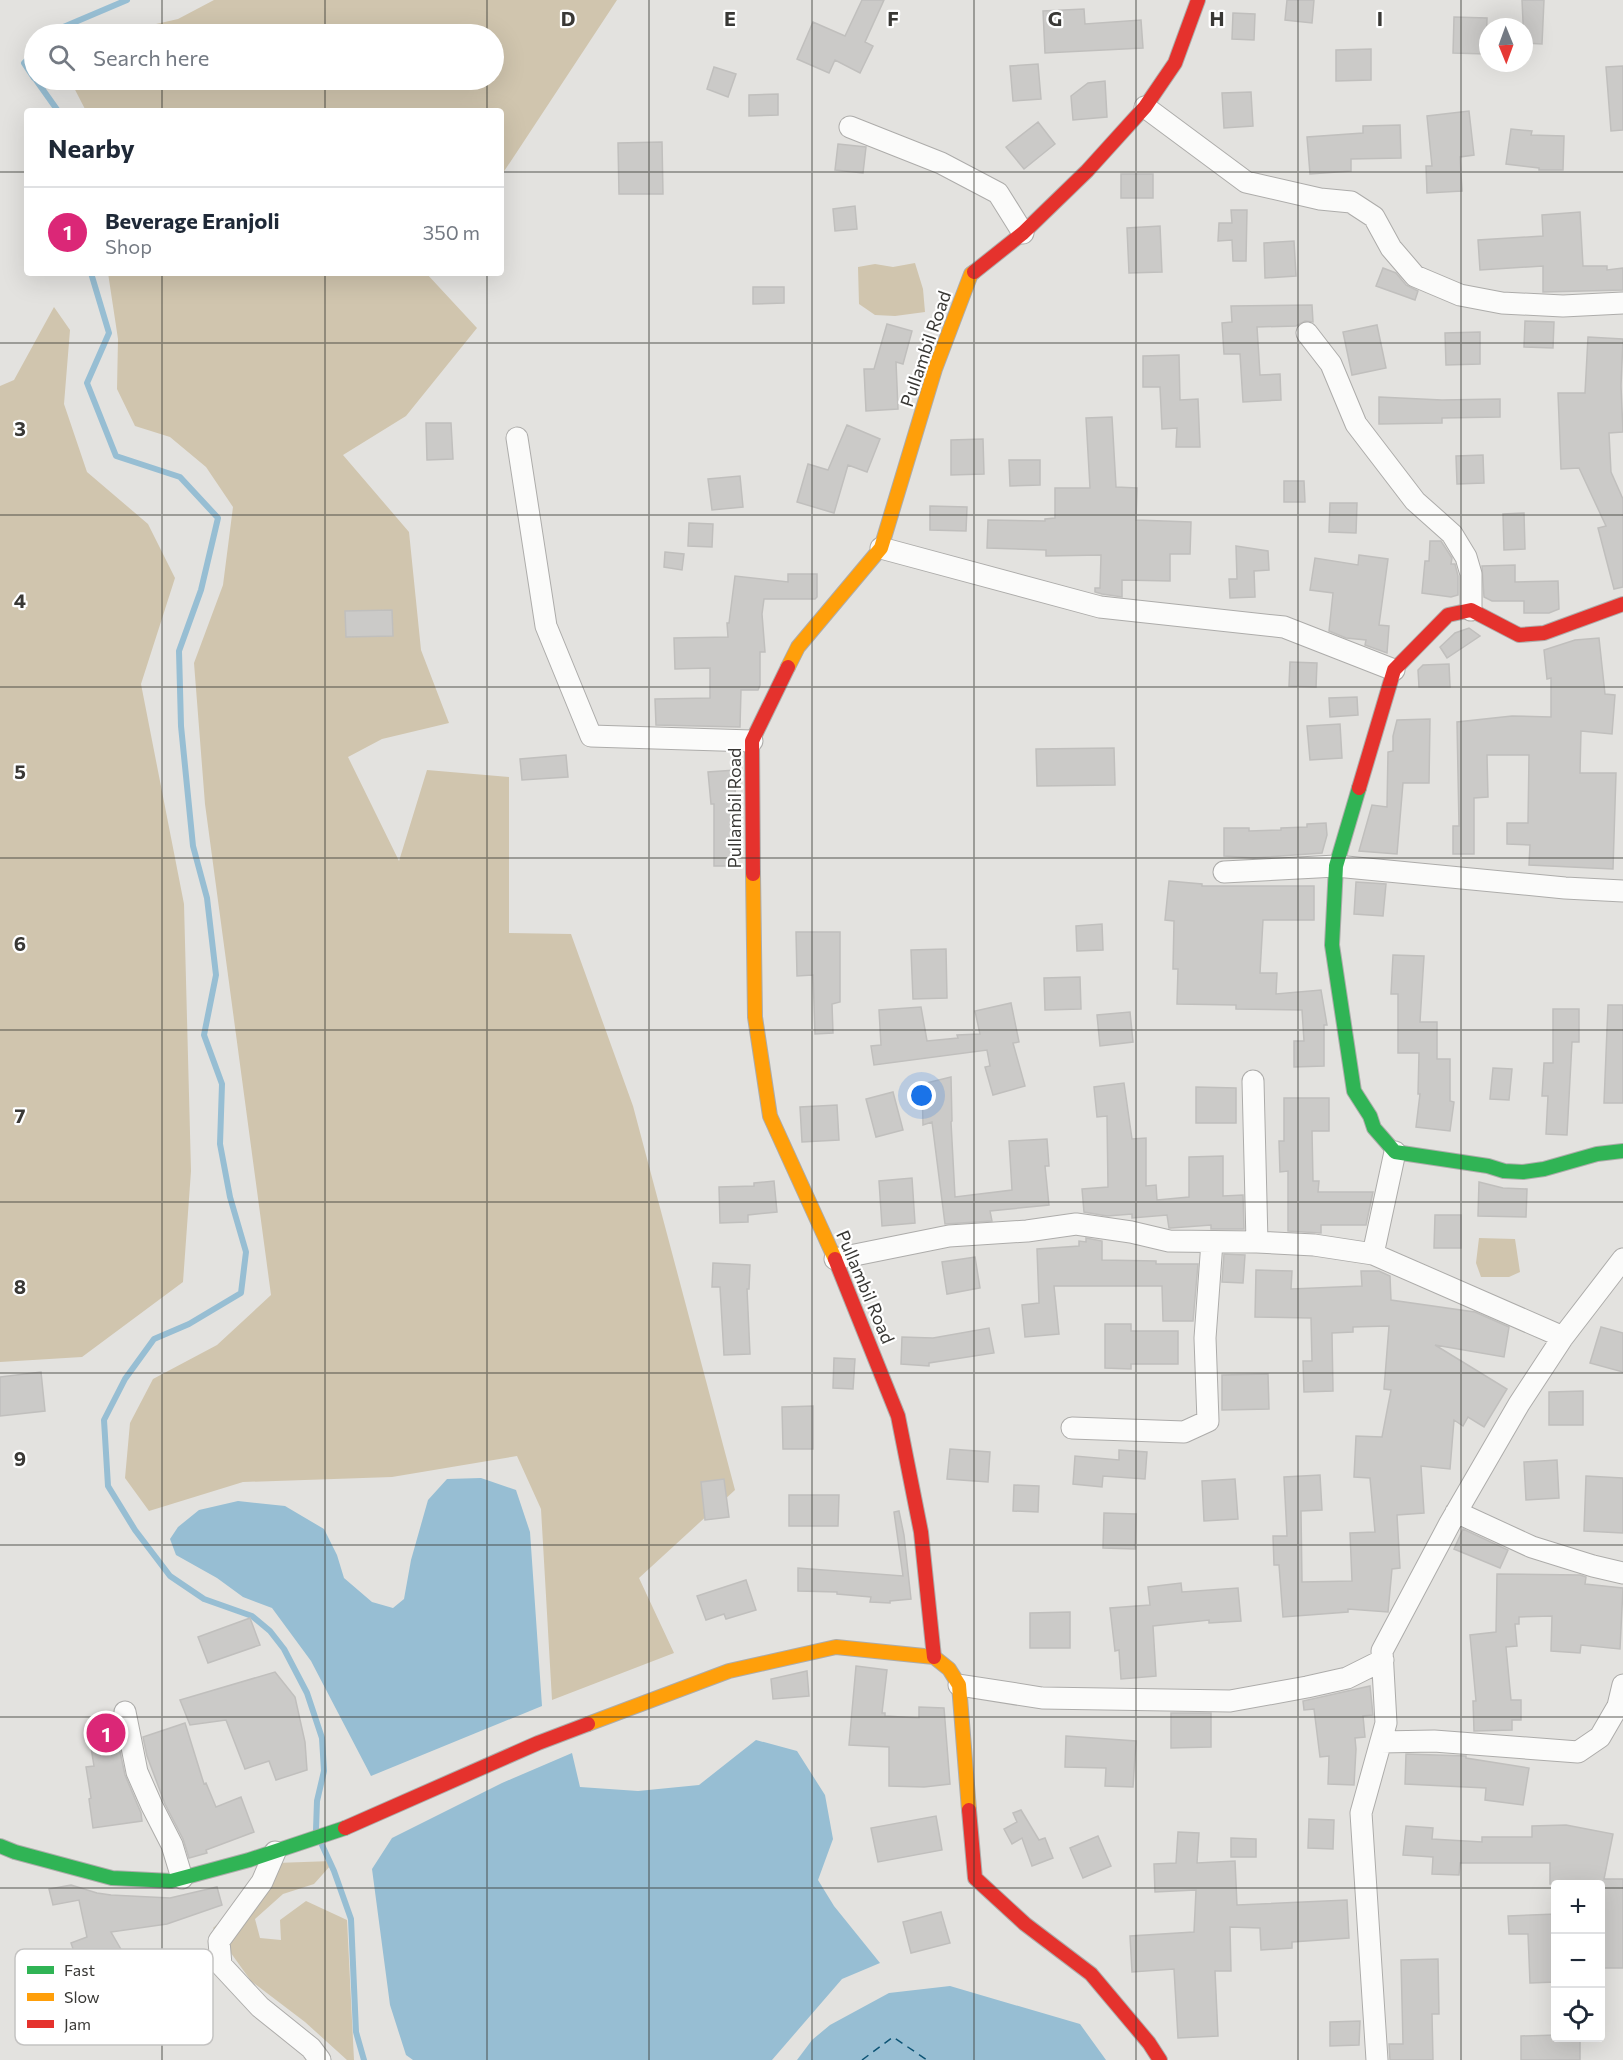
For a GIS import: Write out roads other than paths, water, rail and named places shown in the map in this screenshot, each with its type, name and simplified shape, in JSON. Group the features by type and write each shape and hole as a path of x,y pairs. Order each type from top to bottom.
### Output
{"street":[{"name":"Pullambil Road","path":"934,1657 921,1532 898,1416 835,1259 770,1116 755,1017 752,741 798,647 881,548 935,369 971,274 1023,233 1088,171 1145,107 1175,63 1198,0"},
{"path":"1145,107 1246,182 1320,199 1351,202 1374,217 1391,248 1415,276 1460,295 1502,303 1553,306 1623,303"},
{"path":"850,127 940,163 998,193 1023,233"},
{"path":"1307,333 1331,364 1356,424 1415,501 1452,534 1466,557 1471,574 1471,610"},
{"path":"517,438 546,626 591,736 752,741"},
{"path":"881,548 1100,607 1284,627 1394,670"},
{"path":"1623,604 1544,633 1519,635 1471,610 1448,615 1394,670 1336,866 1332,945 1354,1091 1370,1116 1374,1128 1395,1152 1488,1166 1503,1171 1523,1172 1544,1169 1597,1154 1623,1151"},
{"path":"1224,872 1336,866 1565,888 1623,891"},
{"path":"1253,1081 1257,1242"},
{"path":"1373,1254 1395,1152"},
{"path":"835,1259 949,1236 1028,1231 1076,1224 1131,1232 1169,1242 1257,1242 1314,1245 1373,1254 1563,1336"},
{"path":"1072,1428 1184,1432 1208,1420 1205,1338 1212,1242"},
{"path":"1377,2060 1361,1813 1386,1723 1383,1651 1456,1512 1519,1404 1563,1336 1623,1259"},
{"path":"1456,1512 1532,1547 1623,1573"},
{"path":"0,1846 112,1878 171,1881 339,1831 538,1743 729,1671 836,1647 934,1657 949,1669 959,1685 975,1878 1025,1924 1091,1974 1149,2043 1160,2060"},
{"path":"959,1685 1042,1698 1230,1701 1347,1677 1383,1660"},
{"path":"1380,1742 1434,1741 1578,1752 1600,1737 1618,1706 1623,1685"},
{"path":"125,1712 137,1772 172,1845 182,1878"},
{"path":"280,1850 262,1882 219,1941 221,1965 260,2007 311,2048 320,2060"}],"water":[{"path":"481,1478 516,1490 530,1532 542,1706 371,1776 311,1661 272,1608 243,1597 217,1578 176,1555 170,1539 178,1527 199,1510 238,1501 285,1506 324,1529 337,1555 344,1578 372,1602 393,1608 404,1599 411,1560 428,1500 447,1479"},
{"path":"756,1740 797,1751 825,1795 833,1839 818,1880 834,1906 880,1963 842,1979 772,2060 413,2060 406,2055 390,2005 372,1869 392,1838 502,1783 572,1753 580,1787 638,1791 699,1785"},
{"path":"950,1986 1080,2024 1106,2060 797,2060 812,2040 830,2025 889,1993"}],"waterway":[{"path":"70,24 127,0"},
{"path":"43,90 56,108"},
{"path":"92,276 109,333 87,383 116,456 180,477 218,518 201,590 179,651 181,726 193,846 207,898 216,975 204,1035 222,1084 220,1144 230,1197 246,1252 241,1293 189,1324 154,1339 125,1379 104,1420 108,1486 135,1530 170,1576 204,1599 252,1616 270,1631 284,1649 307,1693 322,1738 324,1771 317,1801 316,1830"},
{"path":"322,1845 351,1919 356,2032 364,2060"}],"place":[{"name":"Beverage Eranjoli","path":"106,1733"}]}
